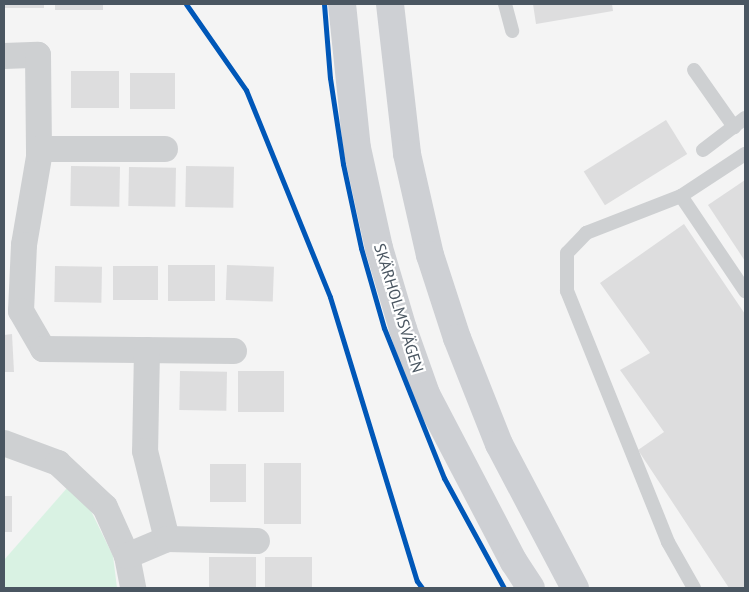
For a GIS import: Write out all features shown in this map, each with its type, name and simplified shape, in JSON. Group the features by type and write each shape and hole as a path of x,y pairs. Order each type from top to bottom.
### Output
{"main road":[{"name":"SKÄRHOLMSVÄGEN","path":"342,4 350,95 359,157 379,248 403,329 426,394 514,562 531,588"},
{"path":"390,4 407,154 430,254 457,338 500,444 575,588"}],"street":[{"path":"4,56 38,55 38,149 12,311 43,349 234,351"},
{"path":"38,149 165,149"},
{"path":"147,350 145,451 167,539"},
{"path":"4,443 58,463 105,507 127,556 133,588"},
{"path":"127,556 167,539 257,540"}],"lane":[{"path":"505,4 512,31"},
{"path":"694,70 734,127"},
{"path":"703,150 745,118"},
{"path":"694,588 668,542 567,291 567,253 586,233 680,196 745,154"},
{"path":"680,196 745,291"}],"green space":[{"path":"67,488 91,511 113,556 117,588 4,588 4,560"}],"building":[{"path":"4,4 44,4 44,8 4,8"},
{"path":"55,4 103,4 103,10 55,10"},
{"path":"533,4 612,4 613,11 536,24"},
{"path":"71,71 119,71 119,108 71,108"},
{"path":"130,73 175,73 175,109 130,109"},
{"path":"666,120 687,154 605,205 584,171"},
{"path":"71,166 120,167 119,207 70,206"},
{"path":"186,166 234,167 233,208 185,207"},
{"path":"129,167 176,168 175,207 128,206"},
{"path":"745,180 745,261 708,205"},
{"path":"684,224 745,314 745,588 729,588 638,450 664,432 620,370 650,353 600,283"},
{"path":"168,265 215,265 215,301 168,301"},
{"path":"227,265 274,267 273,302 226,300"},
{"path":"55,266 102,267 101,303 54,302"},
{"path":"113,266 158,266 158,300 113,300"},
{"path":"12,334 14,372 4,372 4,335"},
{"path":"180,371 227,372 226,411 179,410"},
{"path":"238,371 284,371 284,412 238,412"},
{"path":"264,463 301,463 301,524 264,524"},
{"path":"210,464 246,464 246,502 210,502"},
{"path":"4,496 12,496 12,532 4,532"},
{"path":"209,557 256,557 256,588 209,588"},
{"path":"265,557 312,557 312,588 265,588"}],"cycle path":[{"path":"186,4 246,90 330,297 417,581 422,588"},
{"path":"324,4 330,78 343,164 361,248 384,328 444,478 504,588"}]}
